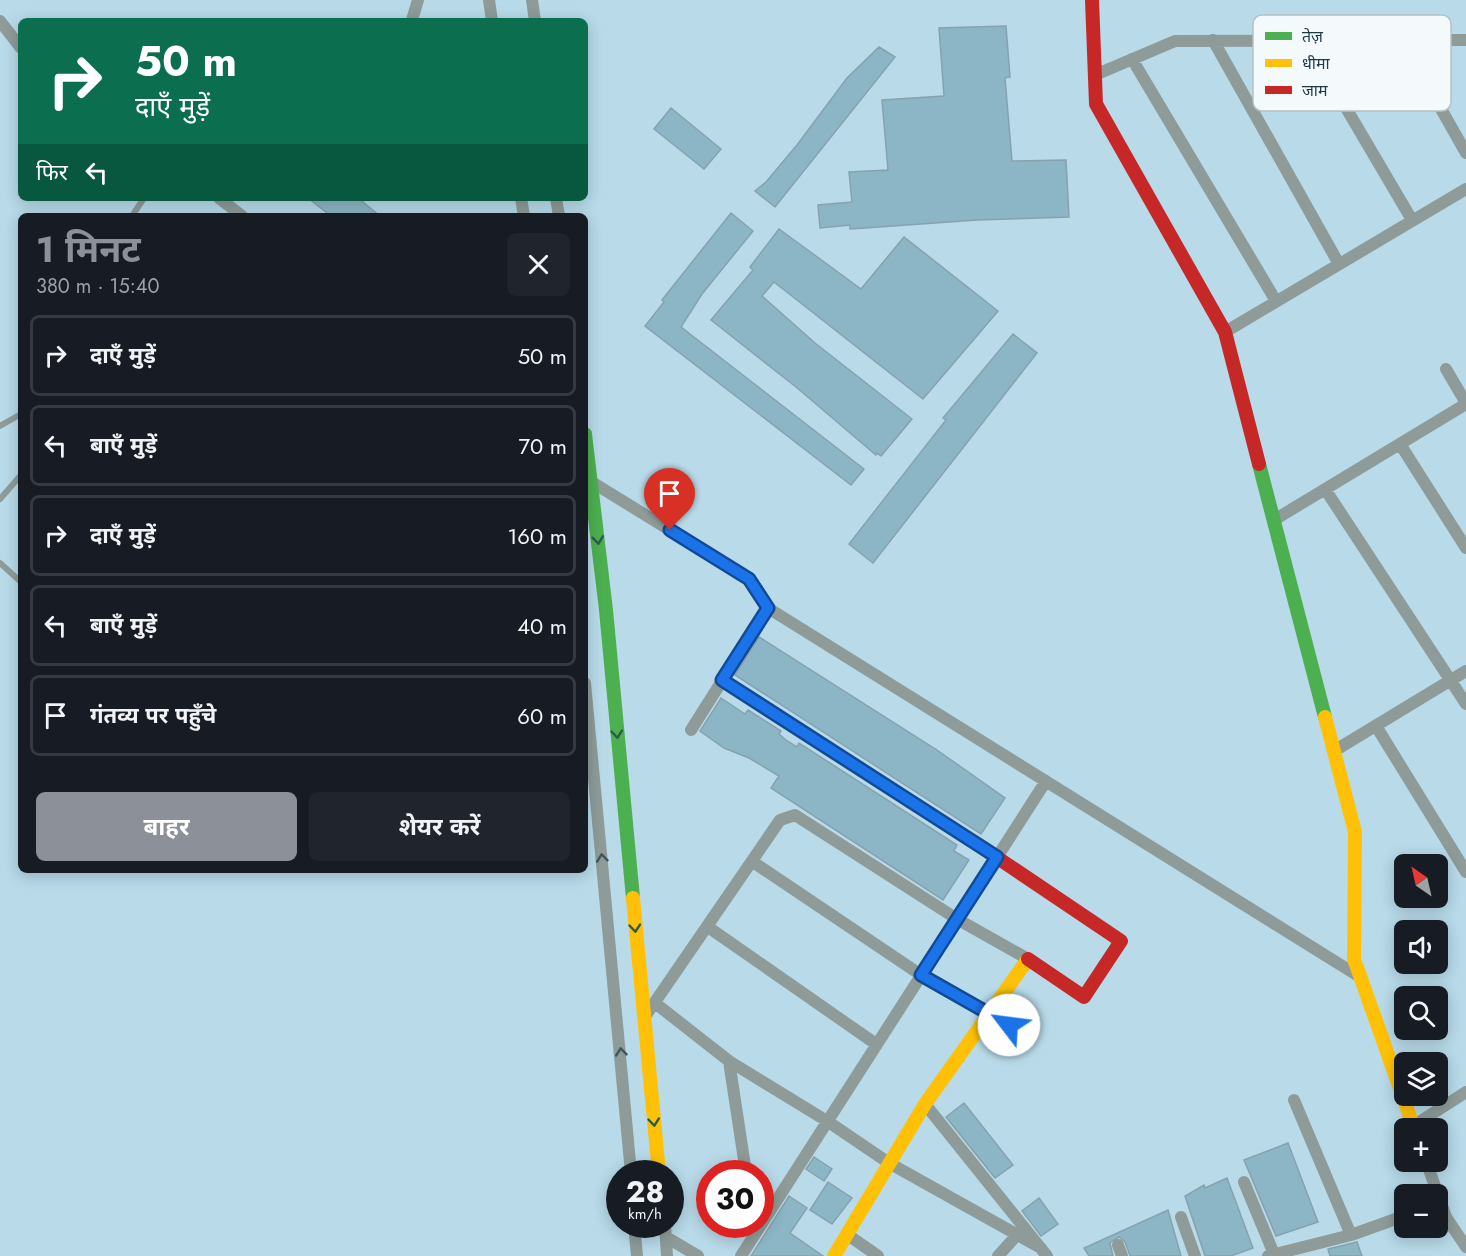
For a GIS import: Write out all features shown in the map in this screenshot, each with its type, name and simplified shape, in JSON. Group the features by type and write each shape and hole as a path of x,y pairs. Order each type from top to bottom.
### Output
{"street":[{"path":"413,18 418,0"},
{"path":"489,0 492,18"},
{"path":"532,0 535,18"},
{"path":"1092,0 1096,104 1225,332 1355,832 1354,959 1410,1118"},
{"path":"0,21 18,44"},
{"path":"1095,75 1175,40 1253,40"},
{"path":"1213,40 1339,264"},
{"path":"1132,59 1276,301"},
{"path":"1348,111 1412,220"},
{"path":"1442,111 1466,153"},
{"path":"1225,332 1466,189"},
{"path":"223,201 238,213"},
{"path":"1274,520 1466,403 1446,369"},
{"path":"1400,444 1466,548"},
{"path":"588,480 749,579 768,608 1360,977"},
{"path":"588,480 606,610 658,1160"},
{"path":"1325,489 1466,704"},
{"path":"691,730 768,608"},
{"path":"1334,751 1466,671"},
{"path":"643,1020 780,820 795,815 957,919 1028,959 1084,998 1121,941 997,857 722,680"},
{"path":"588,715 630,1160"},
{"path":"1376,726 1466,872"},
{"path":"774,1200 1046,781"},
{"path":"753,862 921,975 1029,1037"},
{"path":"708,927 876,1044"},
{"path":"834,1256 925,1104 1028,959"},
{"path":"655,1003 729,1061 827,1121 889,1163 1017,1234 1044,1252"},
{"path":"729,1061 744,1160"},
{"path":"1427,1118 1466,1092"},
{"path":"1294,1100 1351,1235"},
{"path":"925,1104 1044,1252"},
{"path":"1244,1182 1271,1255 1351,1235 1394,1220"},
{"path":"1181,1217 1195,1256"},
{"path":"1448,1220 1466,1247"},
{"path":"998,1256 1017,1234"},
{"path":"848,1235 878,1256"},
{"path":"635,1238 637,1256"},
{"path":"666,1238 667,1256"},
{"path":"668,1238 698,1256"},
{"path":"741,1256 750,1238"}],"lane":[{"path":"0,426 18,416"},
{"path":"0,499 18,478"},
{"path":"0,563 18,579"}],"building":[{"path":"1006,26 1010,77 1005,78 1012,161 1066,160 1069,217 977,220 850,229 850,225 820,228 818,205 852,202 849,172 888,170 882,100 944,96 939,28"},
{"path":"879,47 895,57 775,207 755,191 766,182 797,145 847,78"},
{"path":"671,108 721,149 704,169 654,129"},
{"path":"312,201 362,201 376,213 327,213"},
{"path":"731,213 753,231 702,294 681,327 864,469 851,485 645,326 664,302 662,300"},
{"path":"779,229 861,289 904,237 998,311 923,399 774,282 762,296 815,343 912,419 881,456 877,453 876,455 796,387 711,320 753,270 750,267"},
{"path":"1013,334 1037,353 873,563 849,544 946,420 943,418"},
{"path":"759,637 937,750 1005,798 981,834 735,675"},
{"path":"721,698 745,714 748,710 781,731 779,734 787,741 797,747 799,743 957,845 954,851 969,860 943,900 771,788 779,776 749,758 724,748 700,731"},
{"path":"964,1103 1013,1165 995,1178 946,1117"},
{"path":"1288,1143 1318,1222 1276,1236 1244,1160"},
{"path":"814,1157 832,1169 824,1181 806,1169"},
{"path":"1227,1178 1253,1248 1231,1256 1205,1256 1185,1196 1204,1185 1205,1188"},
{"path":"828,1182 852,1198 832,1224 810,1210"},
{"path":"789,1196 807,1208 790,1233 823,1256 751,1256 762,1238 774,1238 774,1220"},
{"path":"1039,1198 1058,1224 1041,1236 1022,1211"},
{"path":"1168,1210 1181,1256 1130,1256 1125,1242 1119,1237 1110,1243 1113,1256 1089,1256 1084,1248"},
{"path":"1357,1242 1362,1256 1330,1256 1328,1249"}],"traffic: fast":[{"path":"588,459 606,610 633,898"},
{"path":"1259,464 1325,717"}],"traffic: slow":[{"path":"722,680 974,842"},
{"path":"1325,717 1355,832 1354,959 1410,1118"},
{"path":"633,898 658,1160"},
{"path":"834,1256 925,1104 1028,959"}],"traffic: jam":[{"path":"1092,0 1096,104 1225,332 1259,464"},
{"path":"974,842 1121,941 1084,997 1028,959"}],"route":[{"path":"670,530 749,579 768,608 722,680 997,857 921,975 1009,1025"}]}
